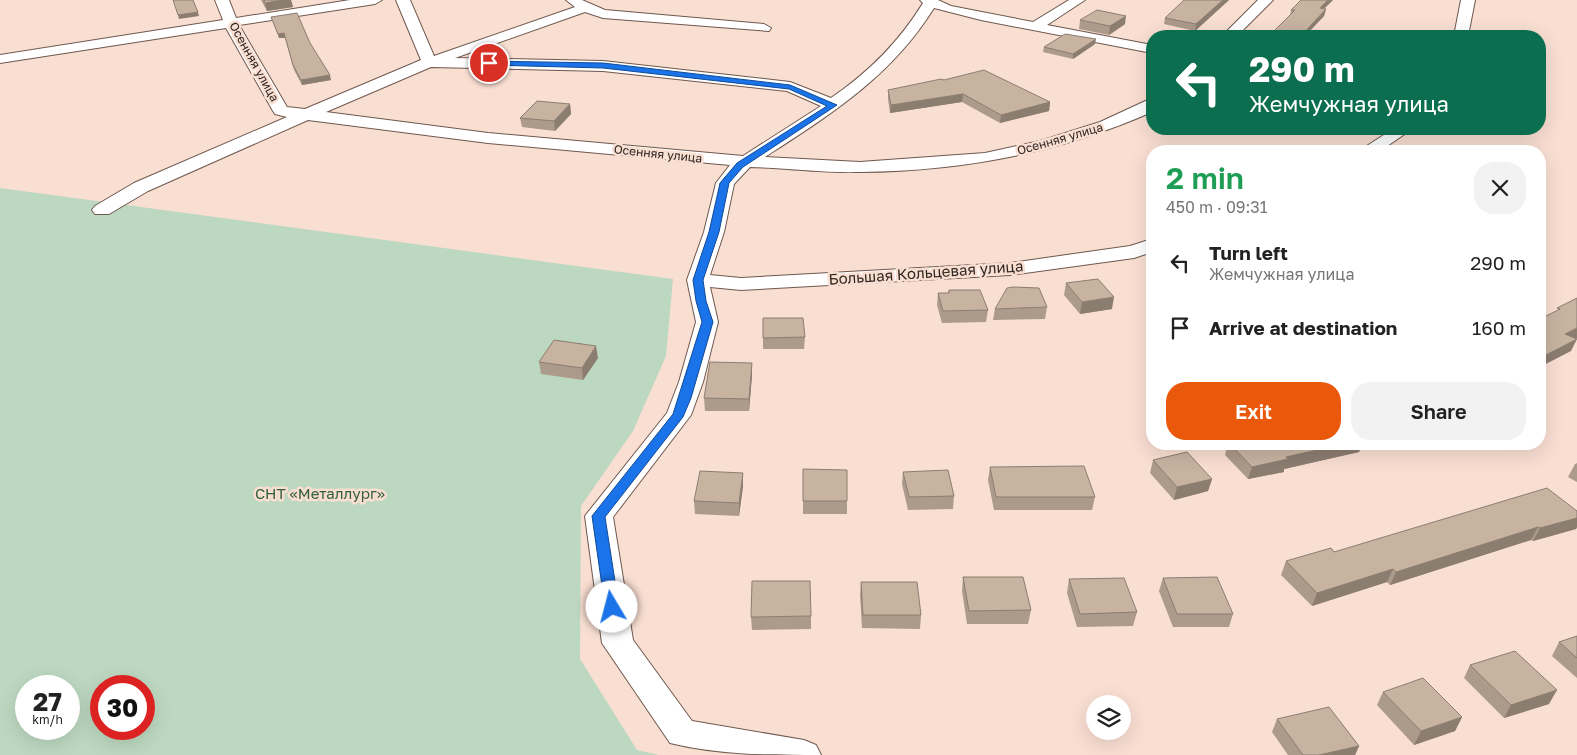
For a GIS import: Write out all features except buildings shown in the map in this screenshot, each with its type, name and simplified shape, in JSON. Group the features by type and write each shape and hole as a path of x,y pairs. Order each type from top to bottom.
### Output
{"street":[{"name":"Осенняя улица","path":"222,0 231,22 281,110 488,138 746,161 860,166 985,158 1044,145 1106,126 1146,108"},
{"path":"0,60 375,0"},
{"path":"403,0 429,62 603,66 790,87 833,105"},
{"path":"1037,25 1078,0"},
{"path":"1235,30 1266,0"},
{"path":"1462,30 1468,0"},
{"path":"804,755 682,733 618,643 598,516 679,415 691,382 707,322 698,280 714,232 724,183 746,161 865,82 915,29 929,1 981,16 1037,25 1146,48"},
{"path":"102,210 141,187 310,114 432,62 579,4 603,14 764,28"},
{"path":"1378,145 1394,135"},
{"name":"Большая Кольцевая улица","path":"698,280 740,284 1010,269 1134,252 1146,247"}],"green space":[{"name":"СНТ «Металлург»","path":"0,188 673,279 666,356 633,431 581,506 580,659 637,750 659,755 0,755"}],"route":[{"path":"489,63 603,66 790,87 833,105 740,165 724,183 714,232 698,280 707,322 691,382 679,415 598,516 612,607"}]}
